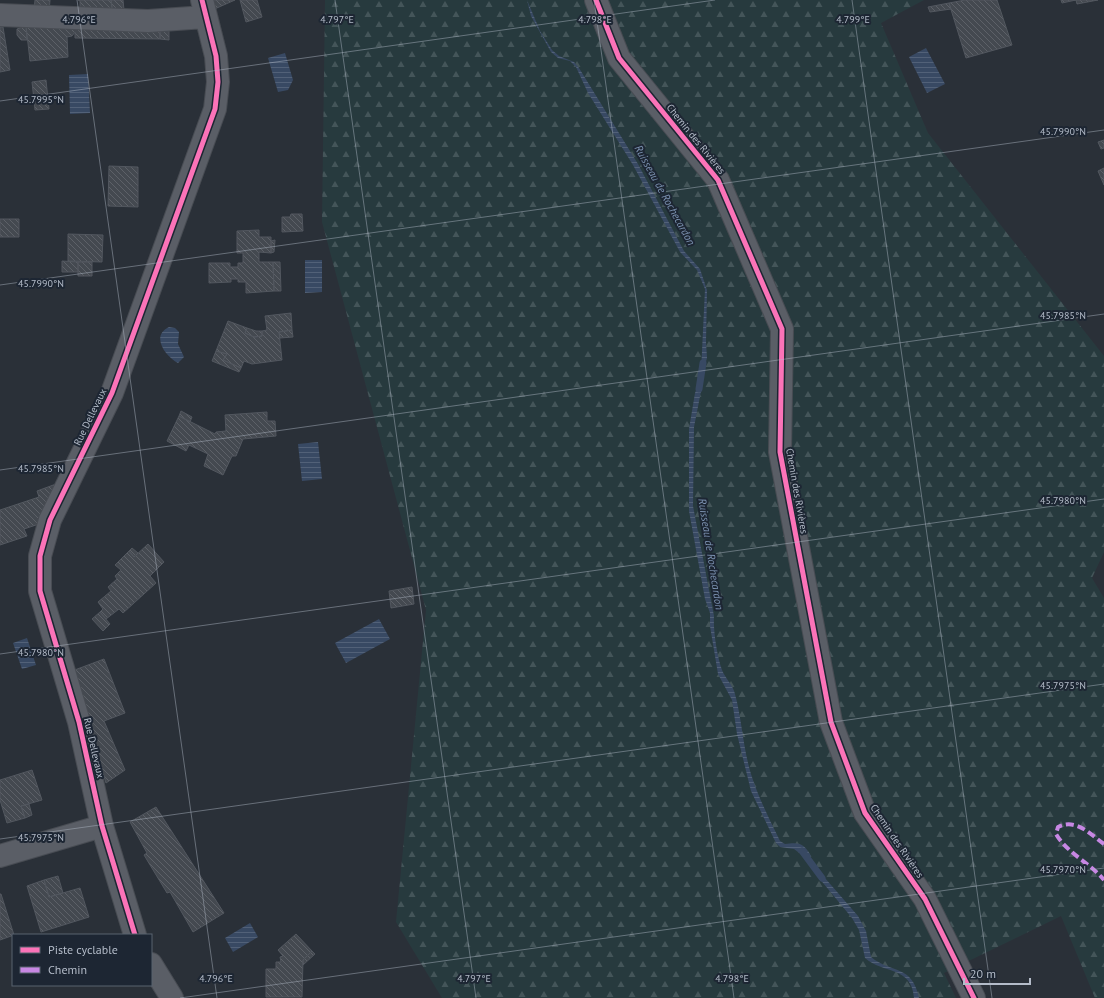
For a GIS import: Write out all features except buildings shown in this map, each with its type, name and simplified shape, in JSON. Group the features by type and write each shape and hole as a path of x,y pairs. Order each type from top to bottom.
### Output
{"street":[{"name":"Chemin des Rivières","path":"596,0 619,58 718,180 782,329 780,452 831,722 864,813 925,898 974,998"},
{"path":"0,15 148,21 204,8"},
{"name":"Rue Dellevaux","path":"135,934 102,826 79,722 40,591 40,556 50,520 112,393 215,110 218,82 216,56 204,8"},
{"path":"0,856 102,826"},
{"path":"152,966 172,998"}],"green space":[{"path":"325,0 924,0 881,23 928,133 1104,356 1104,552 1092,578 1104,598 1104,998 1095,998 1061,916 944,973 956,998 442,998 396,922 426,610 322,222"}],"water":[{"path":"527,0 540,31 552,50 559,56 574,62 579,68 638,164 684,251 700,269 707,290 707,358 703,372 701,372 705,289 697,270 680,252 633,165 588,93 576,67 570,61 558,58 551,52 531,16"},
{"path":"926,48 945,84 927,93 909,57"},
{"path":"285,53 293,80 288,90 278,92 268,58"},
{"path":"88,74 90,113 70,114 69,75"},
{"path":"305,260 322,260 322,292 305,293"},
{"path":"169,327 175,328 179,332 178,344 184,357 178,363 169,356 160,341 163,331"},
{"path":"700,380 703,381 694,427 693,506 714,616 718,658 723,673 733,688 735,694 748,764 761,800 780,841 785,844 801,844 806,848 811,856 806,858 794,849 780,847 776,843 751,791 737,734 732,700 718,674 710,626 710,613 705,599 689,511 689,429 695,393"},
{"path":"318,442 322,479 302,481 298,444"},
{"path":"379,619 390,639 346,663 335,643"},
{"path":"27,638 36,665 22,669 13,643"},
{"path":"818,870 858,916 866,931 871,957 886,966 900,971 912,980 919,998 914,998 912,988 908,980 896,972 872,963 865,958 859,930 852,918 814,872"},
{"path":"250,923 258,937 233,952 225,938"}],"waterway":[{"name":"Ruisseau de Rochecardon","path":"699,389 703,363"},
{"name":"Ruisseau de Rochecardon","path":"802,851 822,878"}],"marked path":[{"path":"1104,844 1077,826 1071,824 1058,827 1056,834 1066,847 1104,880"}],"cycle path":[{"path":"135,934 102,826 79,722 40,591 40,556 50,520 112,393 215,109 218,82 216,56 202,0"},
{"path":"596,0 619,58 718,180 782,329 780,452 831,722 865,813 925,899 974,998"}]}
